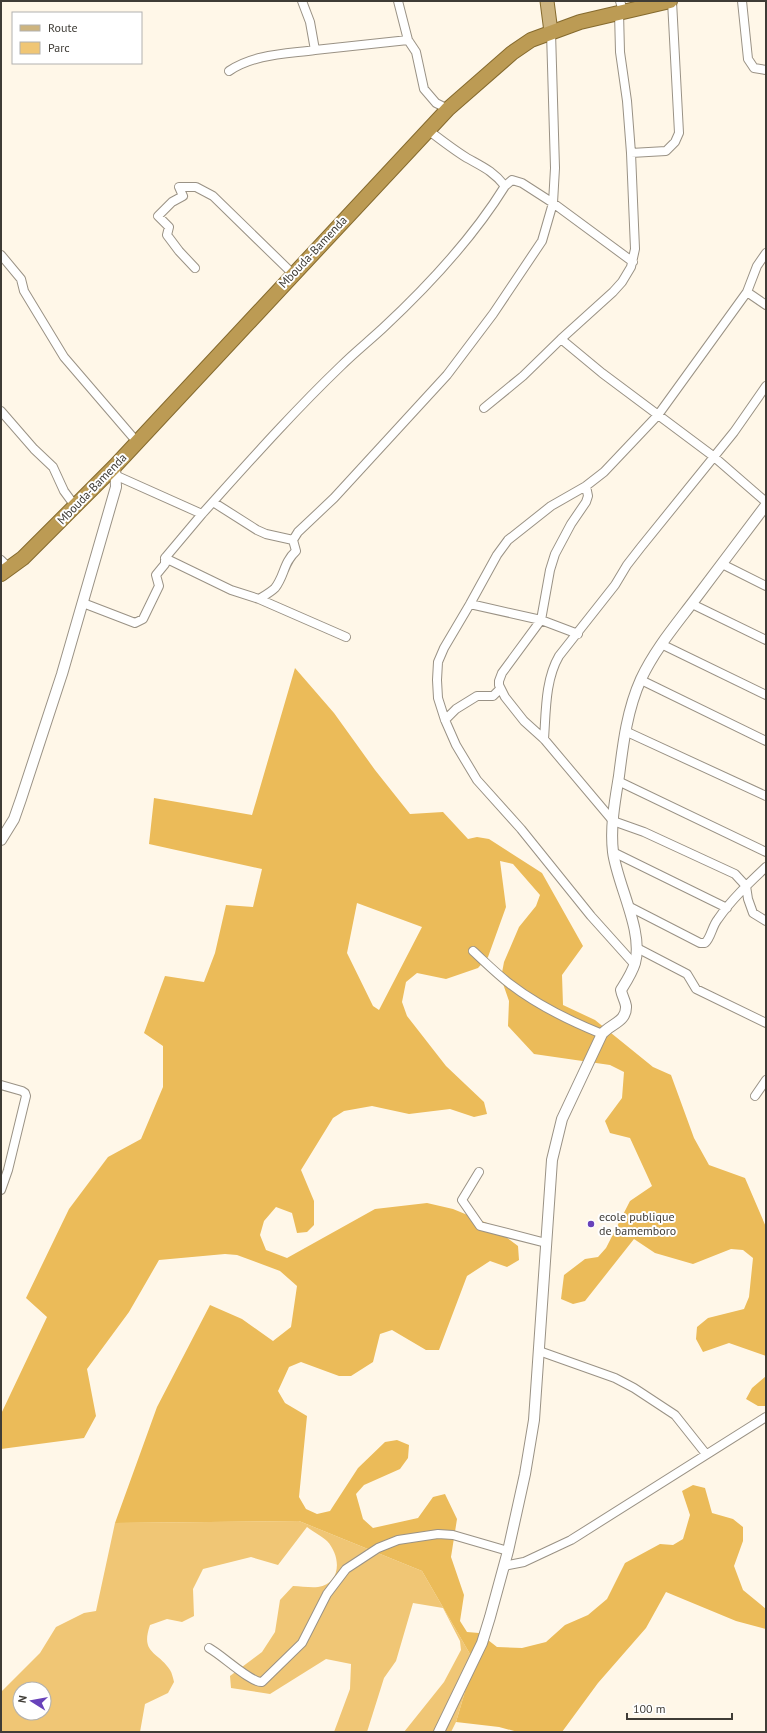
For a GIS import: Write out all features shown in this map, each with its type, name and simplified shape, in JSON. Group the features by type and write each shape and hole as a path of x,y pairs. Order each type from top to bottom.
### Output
{"highway":[{"name":"Mbouda-Bamenda","path":"4,568 23,558 75,506 116,471 137,442 428,130 448,109 512,53 531,40 621,8 671,1"}],"main road":[{"path":"547,1 551,32"}],"street":[{"path":"302,1 310,22 315,50"},
{"path":"398,1 408,40 416,52 424,89 436,103 448,109"},
{"path":"631,153 666,151 675,142 679,133 671,1"},
{"path":"742,1 748,59 751,66 754,68 766,70"},
{"path":"484,408 523,376 613,292 628,274 633,262 635,249 631,153 627,101 620,52 621,8"},
{"path":"259,599 275,588 288,559 296,551 293,540 298,532 334,498 456,364 518,279 542,241 553,203 555,168 551,32"},
{"path":"229,71 251,59 315,50 408,40"},
{"path":"428,130 468,159 486,167 499,178 505,186"},
{"path":"83,603 135,623 143,619 159,586 156,575 165,564 166,558 202,514 341,366 396,316 449,259 471,235 505,186 512,180 522,183 553,203 633,262"},
{"path":"195,268 179,251 167,235 169,227 158,216 172,202 183,196 179,187 196,187 213,196 293,274"},
{"path":"634,965 591,916 521,829 477,780 456,745 444,720 438,698 438,662 444,648 497,555 508,540 551,506 586,486 612,464 658,415 747,292 757,266 766,254"},
{"path":"1,255 21,279 24,291 64,357 137,442"},
{"path":"747,292 766,305"},
{"path":"439,1732 482,1643 508,1551 530,1444 539,1351 550,1181 556,1140 570,1100 602,1034 607,1029 618,1023 624,1014 626,1004 621,990 634,965 637,948 628,906 613,852 613,820 618,781 625,731 632,704 641,680 661,644 766,504 714,456 602,373 561,339"},
{"path":"544,739 546,707 552,674 560,656 615,585 632,559 734,432 766,386"},
{"path":"1,411 34,449 53,467 64,491 75,506"},
{"path":"1,840 14,819 24,793 62,674 116,487 116,471 202,514"},
{"path":"586,486 588,496 586,502 571,524 555,554 550,570 540,620 502,673 498,681 500,689 524,721 544,739 613,820 644,832 734,874 746,886 748,899 753,913 766,921"},
{"path":"213,502 261,532 293,540"},
{"path":"166,558 231,590 259,599 346,637"},
{"path":"722,564 766,586"},
{"path":"470,604 540,620 578,634"},
{"path":"692,604 766,640"},
{"path":"661,644 766,695"},
{"path":"641,680 766,741"},
{"path":"444,720 456,708 477,696 493,696 500,689"},
{"path":"625,731 766,796"},
{"path":"618,781 766,852"},
{"path":"613,852 727,908"},
{"path":"628,906 703,944 708,940 714,924 727,908 746,886 766,867"},
{"path":"637,948 687,974 696,989 766,1023"},
{"path":"473,951 510,984 539,1003 575,1023 602,1034"},
{"path":"755,1096 766,1080"},
{"path":"1,1085 22,1091 26,1096 8,1170 1,1190"},
{"path":"479,1172 462,1200 480,1226 546,1244"},
{"path":"539,1351 615,1378 638,1390 675,1415 706,1454"},
{"path":"504,1566 518,1564 531,1559 574,1538 706,1454 766,1418"},
{"path":"209,1648 217,1652 254,1680 262,1682 302,1643 327,1594 346,1569 378,1548 398,1540 438,1534 453,1535 508,1551"}],"green space":[{"path":"299,1521 422,1571 474,1661 456,1722 451,1732 404,1732 444,1682 461,1650 460,1641 443,1608 413,1603 396,1661 384,1678 367,1732 334,1732 350,1689 351,1664 326,1659 270,1694 231,1688 230,1676 262,1652 275,1632 280,1600 293,1586 318,1587 332,1580 335,1575 337,1561 332,1547 325,1539 307,1527 278,1565 251,1557 203,1569 193,1589 194,1616 182,1622 167,1619 150,1625 147,1634 147,1642 149,1647 170,1670 174,1682 168,1693 145,1704 140,1732 1,1732 1,1692 12,1681 40,1653 56,1627 84,1613 96,1611 115,1523"}],"shaded area":[{"path":"295,668 334,713 375,770 410,814 443,812 468,839 477,837 489,839 542,873 583,946 562,975 563,1005 595,1020 653,1067 671,1075 694,1138 709,1165 745,1178 766,1227 766,1356 729,1343 703,1352 696,1339 697,1327 708,1318 744,1309 749,1297 753,1258 743,1250 731,1249 693,1264 655,1253 634,1239 585,1301 573,1304 561,1299 564,1275 585,1259 598,1257 606,1248 630,1201 652,1186 630,1138 610,1133 605,1121 622,1098 624,1072 610,1065 534,1054 508,1026 509,1001 501,978 504,962 519,927 536,906 540,895 513,864 500,861 506,907 488,957 478,968 446,979 417,973 406,982 402,1002 407,1016 446,1066 484,1102 487,1114 474,1117 450,1109 409,1114 372,1106 344,1111 333,1118 301,1170 314,1201 314,1225 307,1232 297,1233 292,1213 276,1207 264,1221 260,1235 266,1250 287,1258 375,1209 427,1203 453,1209 487,1223 518,1246 519,1260 507,1267 490,1261 467,1276 439,1350 426,1350 392,1330 380,1334 373,1362 351,1376 339,1376 301,1362 289,1367 278,1391 285,1403 307,1416 299,1497 306,1509 317,1514 330,1511 358,1468 385,1442 397,1440 409,1445 408,1458 400,1469 364,1485 356,1494 363,1519 373,1528 418,1518 433,1497 445,1494 457,1519 451,1557 464,1595 460,1621 467,1632 479,1633 497,1647 522,1648 546,1642 565,1625 588,1615 607,1599 625,1563 660,1544 673,1545 683,1539 690,1515 682,1491 693,1485 705,1488 712,1513 733,1519 743,1527 743,1541 734,1566 743,1590 766,1609 766,1629 736,1621 666,1592 646,1628 598,1683 562,1732 518,1732 499,1727 456,1722 474,1661 422,1571 299,1521 115,1523 157,1407 210,1305 242,1319 273,1341 291,1327 297,1286 280,1271 237,1255 225,1254 159,1260 129,1312 87,1369 96,1416 84,1438 1,1449 1,1414 47,1317 26,1298 69,1209 108,1157 141,1139 163,1087 163,1046 144,1033 165,976 204,982 215,953 226,905 253,907 262,869 149,844 154,798 252,815","holes":["357,903 422,927 379,1010 373,1006 347,953"]},
{"path":"766,1376 766,1406 758,1406 746,1399 752,1388"}],"place":[{"name":"ecole publique de bamemboro","path":"591,1224"}]}
